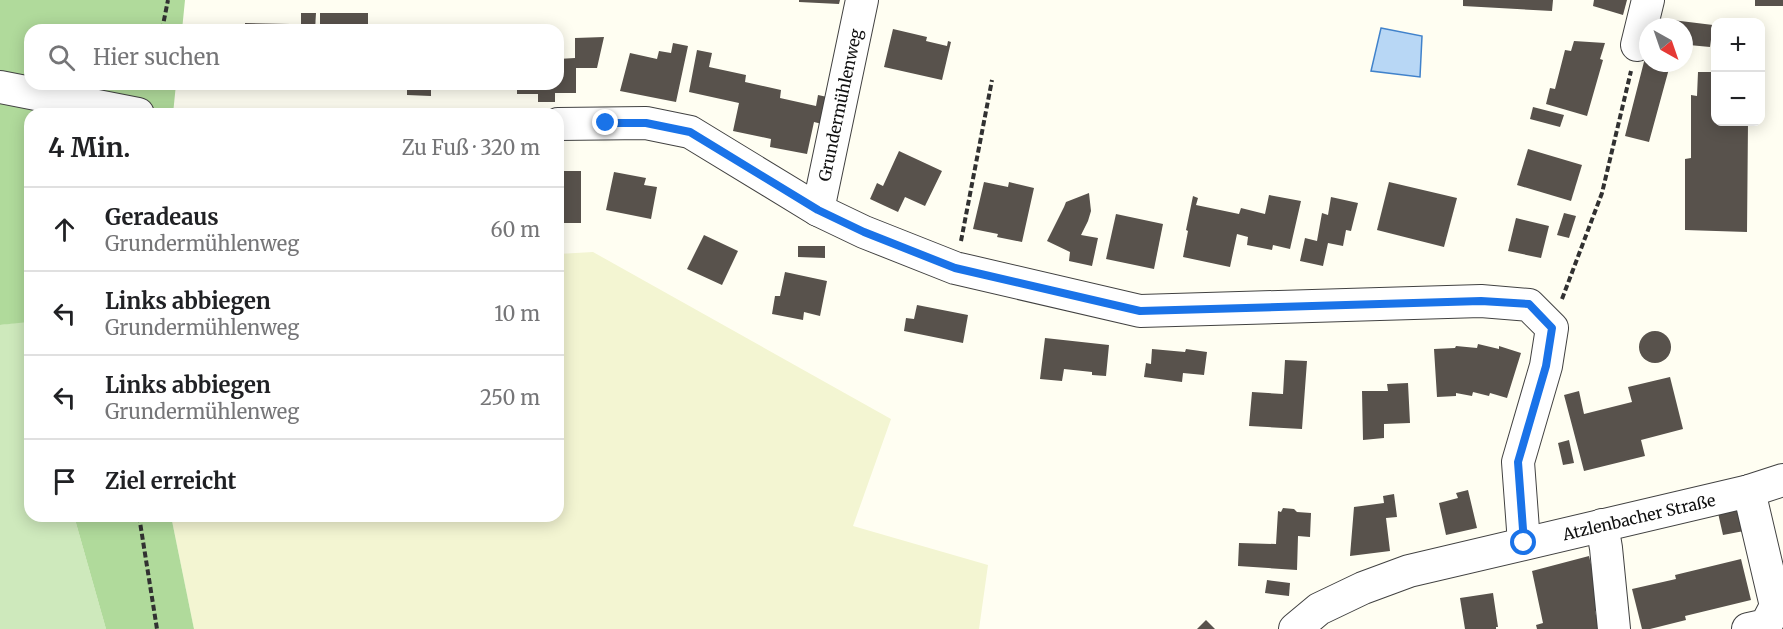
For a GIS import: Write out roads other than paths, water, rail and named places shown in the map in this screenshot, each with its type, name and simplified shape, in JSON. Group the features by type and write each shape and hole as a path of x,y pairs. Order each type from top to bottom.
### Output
{"street":[{"name":"Grundermühlenweg","path":"818,210 862,0"},
{"path":"1637,45 1648,0"},
{"path":"0,87 107,108"},
{"path":"564,124 646,123 690,132 818,210 864,232 955,268 1140,311 1481,301 1529,304 1552,328 1546,366 1518,462 1524,543"},
{"name":"Atzlenbacher Straße","path":"1295,629 1318,609 1363,588 1409,571 1749,491 1783,480"},
{"path":"1748,629 1766,625 1776,606 1749,491"},
{"path":"1602,525 1614,629"}],"water":[{"path":"1381,28 1422,36 1420,77 1371,71"}]}
